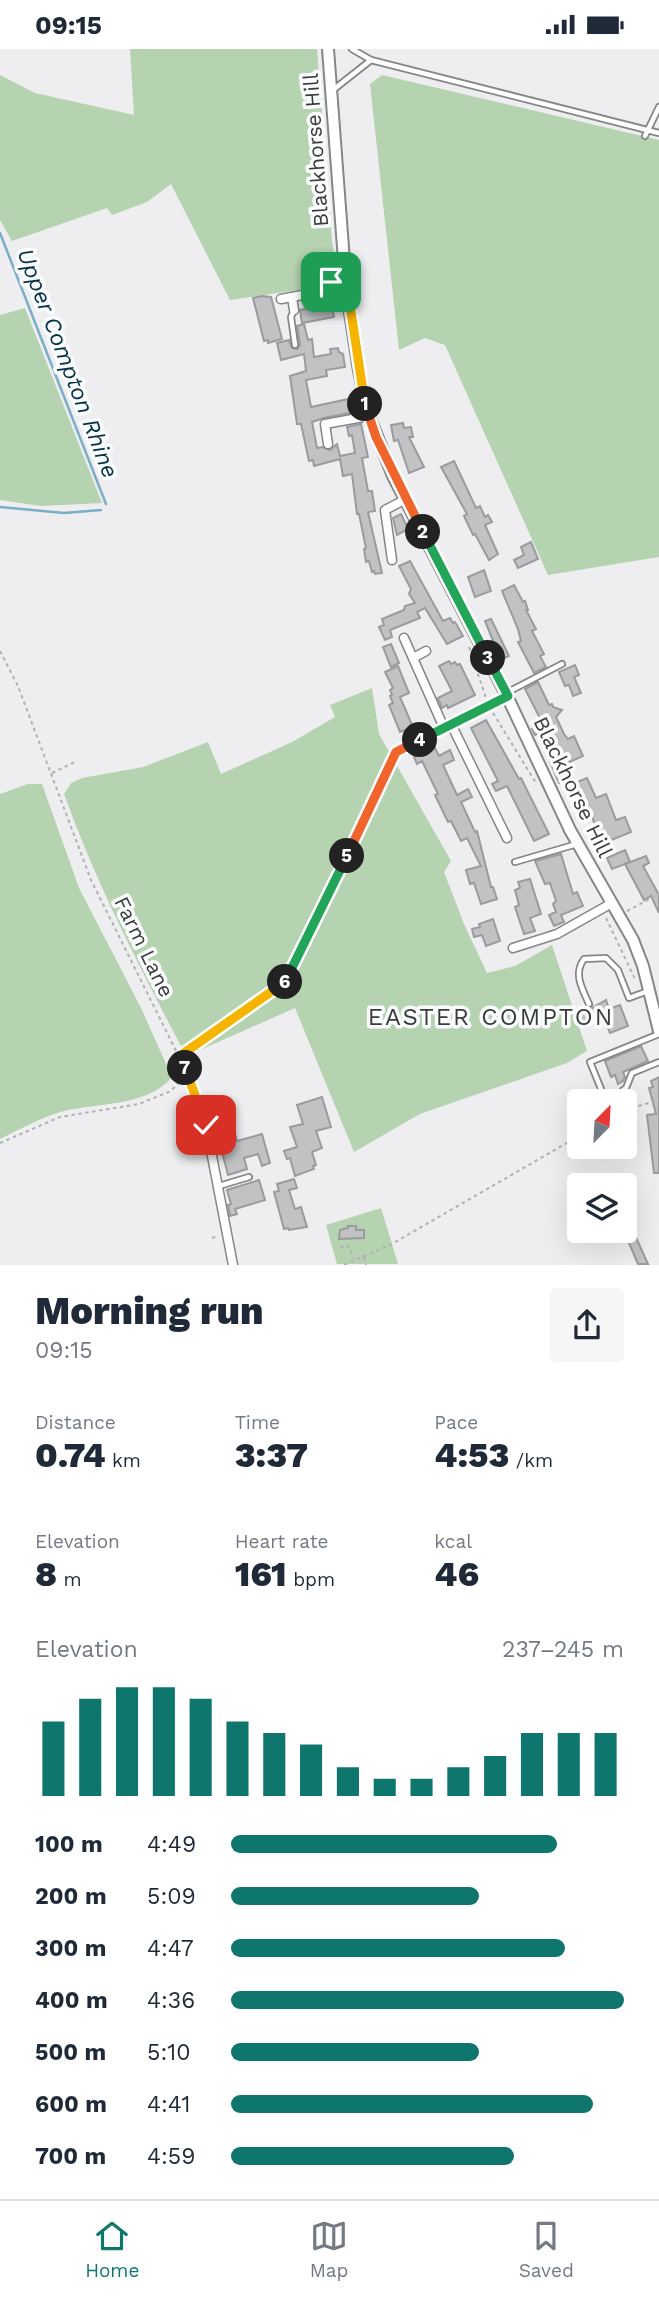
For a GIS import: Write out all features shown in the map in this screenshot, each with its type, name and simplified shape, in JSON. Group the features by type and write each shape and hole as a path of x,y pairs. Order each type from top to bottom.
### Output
{"main road":[{"name":"Blackhorse Hill","path":"328,49 346,283 359,372 376,437 507,695 577,844 633,940 657,1015 659,1033"}],"street":[{"path":"281,299 346,283"},
{"path":"292,297 294,310"},
{"path":"328,444 325,424 369,416"},
{"path":"392,560 385,510 407,499"},
{"path":"404,638 507,838"},
{"path":"413,657 426,651"},
{"path":"396,752 507,695"},
{"path":"513,947 557,934 612,903"},
{"path":"206,1125 233,1265"}],"lane":[{"path":"352,49 371,60 647,133 659,133"},
{"path":"331,91 371,60"},
{"path":"647,133 659,107"},
{"path":"331,282 346,283"},
{"path":"294,310 291,317 295,345"},
{"path":"507,695 562,664"},
{"path":"515,862 577,844"},
{"path":"589,1004 578,979 578,967 584,959 606,958 618,969 629,998 649,991"},
{"path":"601,1089 590,1062 659,1033"},
{"path":"624,1089 632,1073 659,1062"},
{"path":"219,1186 249,1177"}],"path":[{"name":"Farm Lane","path":"0,651 18,686 91,880 188,1075 206,1125"},
{"path":"180,1058 285,982 396,752"},
{"path":"51,773 77,761"},
{"path":"620,915 659,894"},
{"path":"0,1143 60,1117 139,1104 171,1091 188,1075 196,1072"},
{"path":"637,1106 659,1100"},
{"path":"344,1265 392,1244 567,1143"},
{"path":"340,1247 348,1246 354,1260"},
{"path":"363,1257 366,1265"}],"green space":[{"path":"130,49 317,49 338,284 230,300 171,184 147,202 112,215 107,208 12,241 0,220 0,75 35,93 134,115"},
{"path":"382,75 659,140 659,557 548,575 445,345 425,338 399,350 370,84"},
{"path":"25,308 102,503 41,506 0,500 0,315"},
{"path":"372,688 379,734 451,861 444,872 487,973 515,966 552,945 587,1051 567,1063 420,1114 354,1152 295,1008 189,1055 183,1050 104,892 64,794 71,783 82,778 143,767 208,742 221,774 292,742 335,717 330,705"},
{"path":"28,784 42,784 79,888 141,1008 172,1077 149,1094 135,1099 60,1112 0,1139 0,794"},
{"path":"381,1208 398,1264 337,1264 326,1225"}],"building":[{"path":"271,297 282,339 268,343 268,340 264,341 253,298"},
{"path":"332,305 334,317 302,323 300,310"},
{"path":"304,324 308,340 312,339 314,357 331,354 330,349 338,348 343,354 345,367 326,370 327,376 306,380 311,407 353,398 355,412 312,422 317,448 330,450 337,444 340,456 355,453 352,435 349,436 347,427 361,424 368,457 362,458 375,511 368,512 382,573 372,572 369,561 366,562 366,548 357,514 352,474 343,476 340,459 314,466 313,460 309,461 301,424 297,424 290,376 306,371 304,354 281,360 277,343 289,340 292,348 297,349 300,345 297,326"},
{"path":"403,423 404,428 411,427 413,437 409,437 424,467 409,473 398,440 394,441 391,425"},
{"path":"454,461 476,508 480,506 485,517 488,515 492,522 485,525 498,554 489,560 475,534 473,535 464,516 467,514 441,467"},
{"path":"401,514 408,529 397,535 393,518"},
{"path":"531,542 538,559 518,568 514,560 524,555 521,547"},
{"path":"410,561 443,621 450,618 463,636 447,644 425,608 417,612 420,618 390,630 392,637 385,640 379,627 384,625 382,619 415,603 399,566"},
{"path":"484,570 491,591 475,597 468,577"},
{"path":"514,585 523,602 525,601 526,610 536,629 532,631 544,654 540,656 546,667 534,673 518,642 521,641 518,629 502,591"},
{"path":"491,619 509,656 501,660 485,621"},
{"path":"391,644 399,663 391,667 383,647"},
{"path":"449,661 451,664 460,664 475,695 448,708 447,705 442,708 438,698 452,691 439,666"},
{"path":"575,665 579,675 574,677 581,693 573,696 559,672"},
{"path":"398,666 409,693 400,697 413,727 400,732 389,705 393,703 390,690 393,688 385,672"},
{"path":"538,682 549,705 562,710 556,717 568,739 574,736 583,756 567,763 573,777 559,783 550,762 553,761 550,755 556,752 546,730 535,735 532,729 543,724 525,689"},
{"path":"486,720 519,779 521,778 549,834 534,841 507,786 496,791 492,784 498,781 471,728"},
{"path":"434,746 439,756 450,750 454,760 443,765 457,795 468,789 472,797 461,802 475,832 477,831 491,887 497,899 481,904 466,870 481,866 467,838 461,841 451,821 448,822 422,761 417,764 414,757"},
{"path":"587,778 596,798 606,794 616,820 625,817 631,832 597,846 592,833 598,831 584,799 580,794 575,796 570,785"},
{"path":"625,850 630,862 612,869 607,858"},
{"path":"561,854 573,894 577,892 583,906 561,915 564,922 554,926 549,915 556,912 553,904 556,901 550,883 545,884 535,861"},
{"path":"646,856 649,863 643,866 659,895 659,913 651,896 644,900 625,864"},
{"path":"530,879 541,914 530,918 535,931 524,934 515,907 519,905 515,890 520,888 518,882"},
{"path":"493,919 500,941 486,946 482,935 474,937 472,929"},
{"path":"606,1000 609,1009 620,1005 628,1026 610,1033 602,1013 580,1021 577,1012 590,1009"},
{"path":"641,1046 648,1061 623,1072 625,1077 618,1084 615,1075 611,1077 605,1061"},
{"path":"659,1077 659,1173 654,1173 647,1115 656,1114 649,1088 653,1087 651,1081"},
{"path":"322,1097 331,1127 316,1131 322,1148 312,1152 316,1165 313,1166 314,1169 295,1176 290,1158 287,1159 284,1151 297,1147 290,1127 303,1124 297,1105"},
{"path":"226,1101 237,1141 262,1134 270,1163 262,1166 258,1154 244,1158 247,1169 228,1175 213,1105"},
{"path":"294,1179 297,1188 289,1190 295,1209 301,1207 307,1227 289,1230 284,1229 274,1192 279,1191 277,1184"},
{"path":"259,1180 265,1200 235,1209 237,1214 230,1216 228,1205 231,1204 227,1190"},
{"path":"348,1226 364,1230 364,1238 339,1239 340,1230"},
{"path":"637,1239 648,1264 638,1264 629,1243 637,1243"}],"waterway":[{"name":"Upper Compton Rhine","path":"0,233 106,504"},
{"path":"0,507 64,513 101,510"}],"district":[{"name":"EASTER COMPTON","path":"491,1017"}],"route":[{"path":"206,1125 180,1058 285,982 396,752 508,696 376,437 366,409 346,279 331,282"}]}
